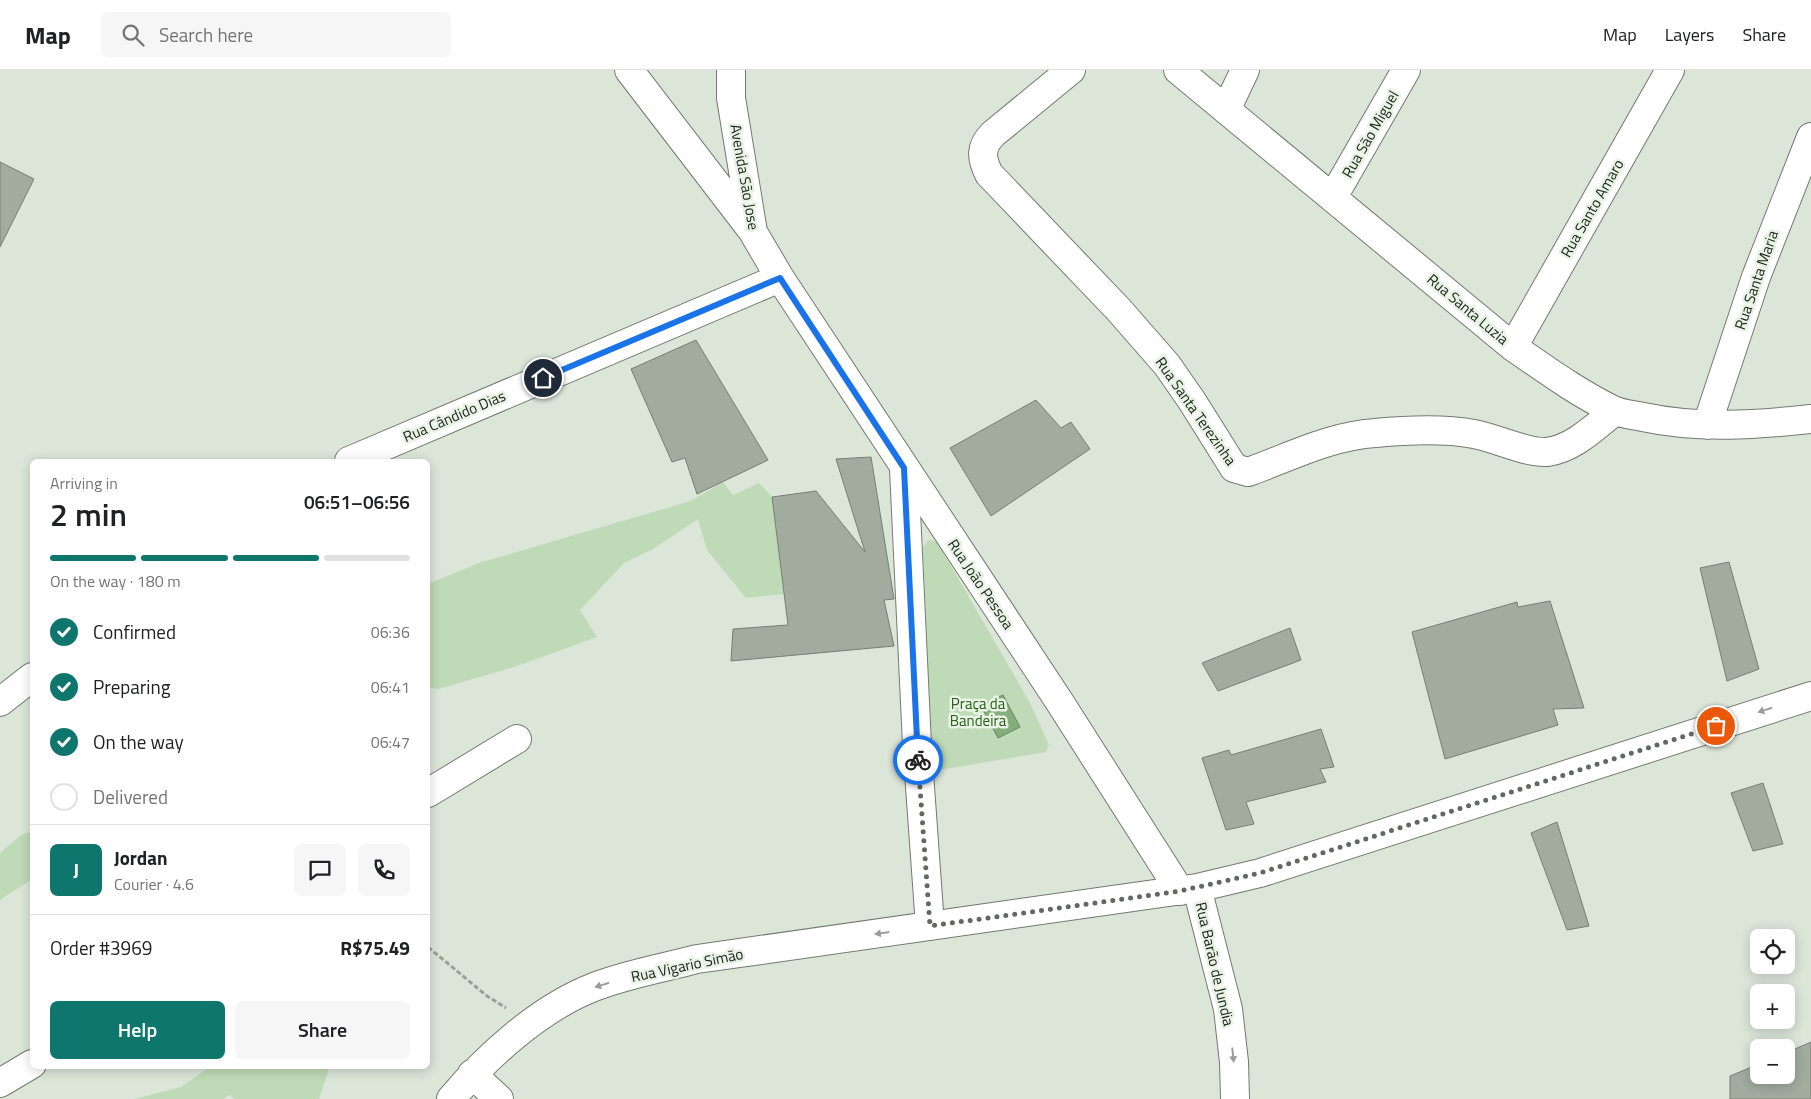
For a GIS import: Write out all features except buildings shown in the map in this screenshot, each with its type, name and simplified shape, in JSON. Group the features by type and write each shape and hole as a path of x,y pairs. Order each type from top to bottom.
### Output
{"street":[{"path":"629,70 753,232"},
{"name":"Avenida São Jose","path":"731,70 731,98 753,232 780,278"},
{"name":"Rua Santa Terezinha","path":"1071,70 986,142 983,150 983,161 989,174 1119,310 1167,365 1234,468 1248,472 1330,440 1376,433 1449,430 1476,434 1532,450 1548,452 1576,441 1615,411"},
{"name":"Rua Santa Luzia","path":"1178,70 1513,347 1564,382 1615,411 1660,420 1708,425 1755,425 1811,419"},
{"path":"1226,110 1245,70"},
{"name":"Rua São Miguel","path":"1333,197 1406,70"},
{"name":"Rua Santo Amaro","path":"1513,347 1670,70"},
{"name":"Rua Santa Maria","path":"1708,425 1756,277 1811,136"},
{"name":"Rua Cândido Dias","path":"354,459 780,278"},
{"name":"Rua João Pessoa","path":"780,278 1059,701 1188,890"},
{"path":"904,468 917,745 930,926"},
{"path":"0,702 30,678"},
{"name":"Rua Vigario Simão","path":"451,1099 472,1074 504,1044 561,1003 593,987 632,975 697,960 1188,890 1260,873 1811,696"},
{"path":"430,792 517,739"},
{"name":"Rua Barão de Jundia","path":"1188,890 1228,1009 1234,1062 1235,1099"},
{"path":"0,1083 30,1065"},
{"path":"472,1074 499,1099"}],"path":[{"path":"430,949 487,996 532,1023"}],"green space":[{"path":"723,482 733,495 759,483 772,497 784,594 746,598 707,550 698,519 653,549 624,563 580,610 597,637 514,667 438,689 430,688 430,583 479,563 691,501"},
{"name":"Praça da Bandeira","path":"929,540 937,542 1029,701 1049,745 1046,752 939,770 932,765 923,547"},
{"path":"30,832 30,880 0,900 0,853 21,835"},
{"path":"207,1069 329,1069 319,1099 235,1099 229,1095 223,1099 135,1099 181,1087"}],"shaded area":[{"path":"1003,695 1020,727 998,738 981,706"}],"way so far":[{"path":"918,760 930,926 1180,891 1260,873 1716,726"}],"route":[{"path":"543,378 780,278 904,468 918,760"}]}
